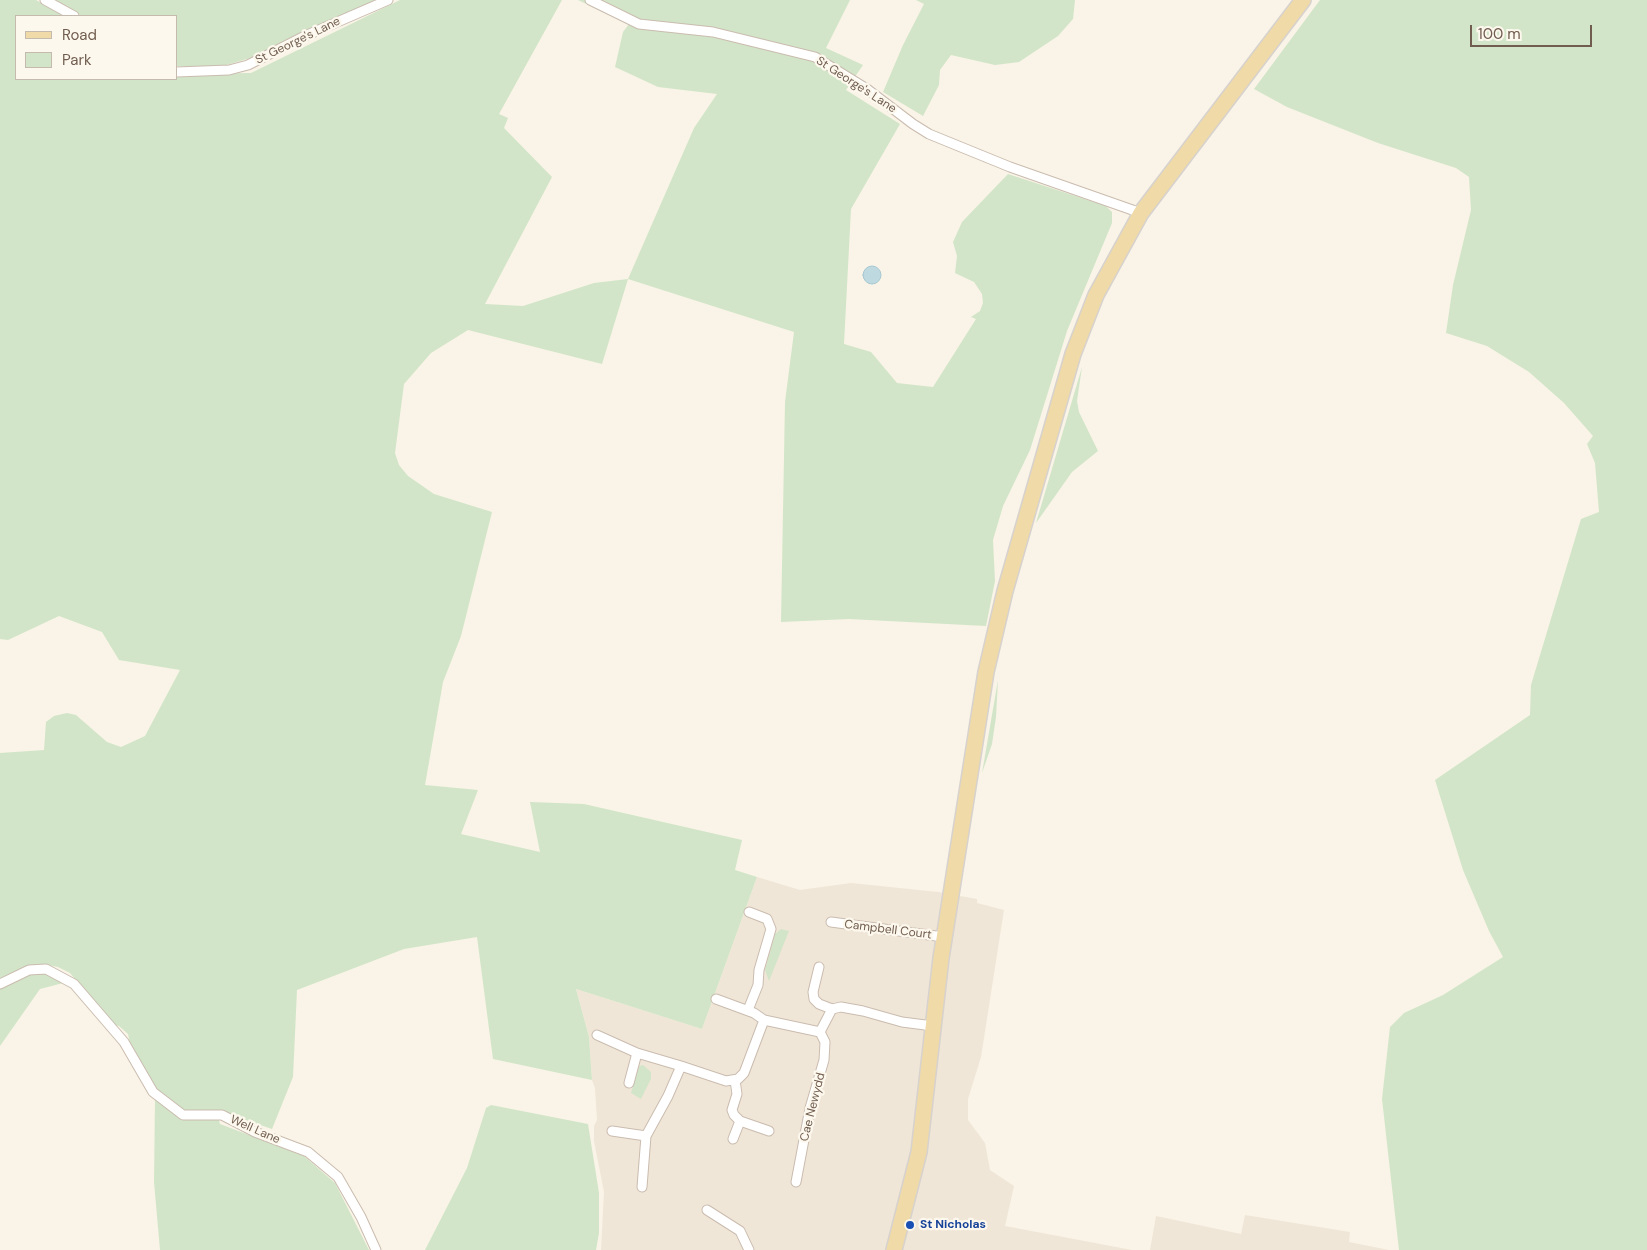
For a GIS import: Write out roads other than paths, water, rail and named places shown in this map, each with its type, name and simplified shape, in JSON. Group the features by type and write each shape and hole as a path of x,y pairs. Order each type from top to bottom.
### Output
{"main road":[{"path":"894,1250 919,1152 944,937 981,703 1005,591 1072,354 1104,279 1141,212 1303,0"}],"street":[{"path":"45,0 72,15"},
{"name":"St George's Lane","path":"178,72 229,70 248,65 305,36 388,0"},
{"name":"St George's Lane","path":"590,0 639,24 713,32 815,57 867,89 913,124 930,134 1010,167 1141,212"},
{"path":"748,1010 758,986 760,970 771,929 767,919 749,912"},
{"name":"Campbell Court","path":"832,922 944,937"},
{"path":"819,967 813,996 816,1002 832,1009 841,1007 902,1022 933,1026"},
{"name":"Well Lane","path":"0,984 29,970 46,968 74,984 124,1042 153,1092 183,1115 222,1115 255,1132 308,1152 338,1178 361,1217 376,1250"},
{"path":"716,999 748,1010 764,1020 820,1032 832,1009"},
{"path":"597,1035 638,1053 726,1081 735,1080 744,1073 764,1020"},
{"name":"Cae Newydd","path":"796,1182 810,1108 824,1060 825,1042 820,1032"},
{"path":"629,1083 638,1053"},
{"path":"642,1187 646,1136 668,1096 681,1066"},
{"path":"735,1080 737,1097 732,1110 740,1121 769,1131"},
{"path":"733,1139 740,1121"},
{"path":"612,1131 646,1136"},
{"path":"707,1210 740,1231 749,1250"}],"water":[{"path":"872,266 878,269 881,275 878,281 872,284 866,281 863,275 866,269"}],"place":[{"name":"St Nicholas","path":"910,1225"}]}
